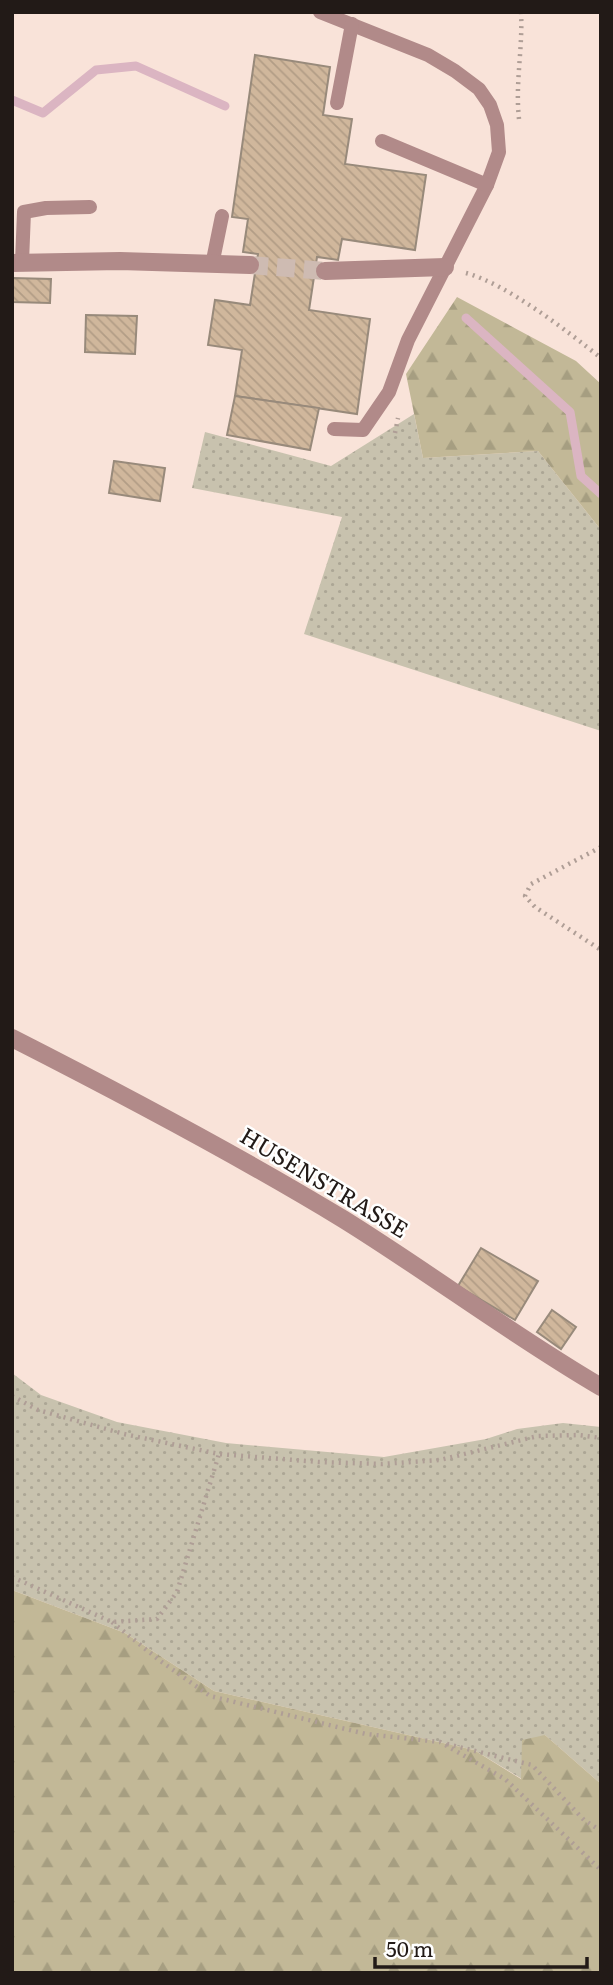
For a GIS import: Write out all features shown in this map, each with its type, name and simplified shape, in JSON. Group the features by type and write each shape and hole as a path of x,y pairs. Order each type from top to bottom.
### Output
{"street":[{"path":"17,262 120,261 250,265"},
{"path":"325,271 445,267"},
{"name":"HUSENSTRASSE","path":"12,1038 254,1167 345,1220 522,1338 601,1387"}],"lane":[{"path":"320,12 428,55 479,89 490,105 497,125 499,152 487,185 408,340 389,392 363,430 334,429"},
{"path":"337,103 352,24"},
{"path":"382,141 487,185"},
{"path":"17,262 24,212 46,208 90,207"},
{"path":"212,265 222,216"}],"path":[{"path":"520,125 517,99 521,12"},
{"path":"445,267 480,277 510,294 570,333 601,358"},
{"path":"601,847 531,884 525,896 535,907 601,950"},
{"path":"12,1396 38,1410 124,1434 219,1454 382,1464 440,1460 538,1436 579,1434 601,1438"},
{"path":"112,1622 157,1619 177,1592 219,1454"},
{"path":"12,1577 112,1622 210,1696 366,1734 440,1742 532,1765 584,1820 601,1831"},
{"path":"440,1742 505,1779 601,1870"}],"shaded area":[{"path":"414,414 423,458 538,451 601,530 601,731 304,634 342,517 192,488 205,432 331,466"},
{"path":"12,1373 41,1395 117,1422 226,1443 384,1457 486,1439 517,1429 563,1423 601,1427 601,1784 545,1735 522,1779 474,1750 214,1691 125,1633 12,1590"}],"green space":[{"path":"457,297 576,361 601,384 601,530 538,451 423,458 406,374"},
{"path":"12,1590 125,1633 214,1691 474,1750 521,1779 522,1740 545,1735 601,1784 601,1973 12,1973"}],"building":[{"path":"255,55 330,67 323,115 352,119 345,164 426,175 415,250 342,239 338,260 317,257 309,310 370,319 357,414 235,396 242,350 208,345 215,300 250,305 258,254 243,252 248,219 232,217"},
{"path":"12,278 51,279 50,303 12,302"},
{"path":"86,315 137,316 135,354 85,352"},
{"path":"235,396 319,408 310,450 227,435"},
{"path":"114,461 165,468 160,501 109,493"},
{"path":"481,1248 538,1281 515,1320 458,1286"},
{"path":"552,1310 576,1327 561,1349 537,1332"}],"waterway":[{"path":"12,100 43,113 96,70 136,66 225,106"},
{"path":"466,318 570,412 581,476 601,494"}],"tunnel":[{"path":"250,265 325,271"}]}
